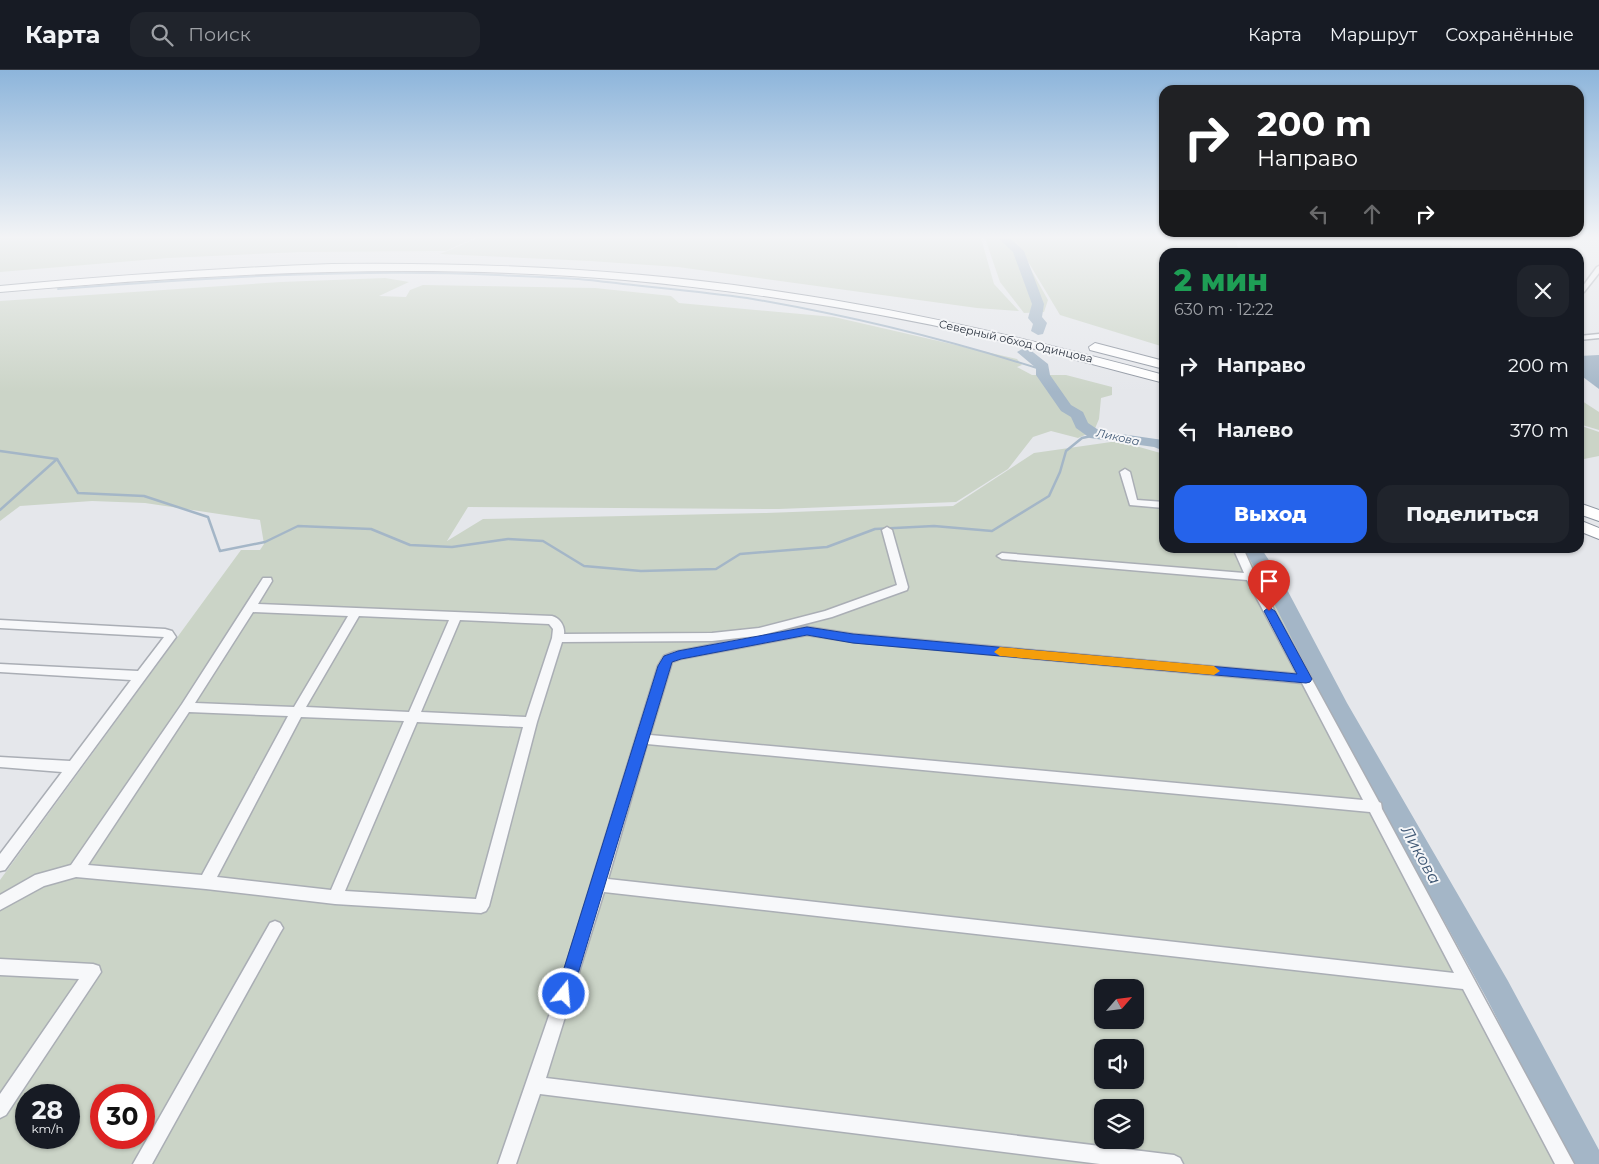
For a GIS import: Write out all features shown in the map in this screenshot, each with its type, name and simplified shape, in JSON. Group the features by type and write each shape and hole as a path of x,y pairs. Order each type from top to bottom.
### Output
{"highway":[{"name":"Северный обход Одинцова","path":"742,289 878,311 937,323 1071,354 1159,378"},
{"path":"810,289 917,307"},
{"name":"Северный обход Одинцова","path":"1084,344 1159,365"},
{"path":"1584,510 1599,516"},
{"path":"1584,527 1599,534"}],"street":[{"path":"1584,338 1599,336"},
{"path":"1124,472 1133,502 1159,505"},
{"path":"558,638 712,637 759,632 828,614 903,587 887,530"},
{"path":"1240,553 1251,577 1376,807 1565,1164"},
{"path":"1002,556 1251,577"},
{"path":"76,870 186,707 267,581"},
{"path":"0,903 40,880 76,870 206,882 335,897 481,906 531,722 558,638 559,628 552,620 251,608"},
{"path":"206,882 297,712 356,612"},
{"path":"335,897 456,616"},
{"path":"0,624 168,634 170,637 0,865"},
{"path":"507,1164 536,1085 599,885 664,666 668,659 678,655 807,631 853,638 1306,679"},
{"path":"0,668 141,676"},
{"path":"186,707 531,722"},
{"path":"643,739 1376,807"},
{"path":"0,762 74,767"},
{"path":"599,885 1468,982"},
{"path":"142,1164 275,928"},
{"path":"0,967 93,972 0,1109"},
{"path":"536,1085 1174,1164"}],"shaded area":[{"path":"177,289 394,289 379,296 406,297 412,289 605,289 671,296 679,303 834,317 1017,359 1022,365 1017,367 1032,375 1066,375 1112,387 1112,395 1101,398 1099,419 1094,431 1078,438 1051,431 1033,437 1008,469 956,502 779,509 468,507 447,541 483,519 766,513 953,506 1034,453 1118,441 1159,453 1159,553 1249,553 1570,1164 0,1164 0,880 241,550 260,550 264,544 260,520 145,503 92,501 20,506 0,521 0,301"},
{"path":"839,289 999,289 1019,311 977,308"},
{"path":"1005,289 1042,289 1048,300 1044,312 1024,313"},
{"path":"1044,289 1159,289 1159,345 1060,315"},
{"path":"1584,402 1599,412 1599,430 1584,426"},
{"path":"1584,427 1599,432 1599,456 1584,459"}],"water":[{"path":"1599,355 1599,389 1584,378 1584,356"}],"waterway":[{"path":"672,289 747,298 822,312 933,338 1043,370"},
{"name":"Ликова","path":"1032,289 1038,304 1035,318 1040,323 1038,331"},
{"name":"Ликова","path":"1024,352 1043,367 1043,375 1066,408 1078,415 1081,425 1096,435 1159,444"},
{"path":"57,459 78,493 144,496 208,517 220,551 265,542 298,526 371,529 410,545 452,547 508,539 543,541 584,566 641,571 716,569 740,554 827,547 875,529 934,526 992,531 1049,496 1060,472 1066,451 1082,438 1096,435"},
{"path":"0,451 57,459"},
{"path":"0,510 57,459"},
{"name":"Ликова","path":"1255,553 1273,582 1338,708 1498,991 1589,1164"}],"slow traffic":[{"path":"1000,652 1214,671"}],"route":[{"path":"564,994 599,885 664,666 668,659 678,655 807,631 853,638 1306,679 1269,611"}]}
